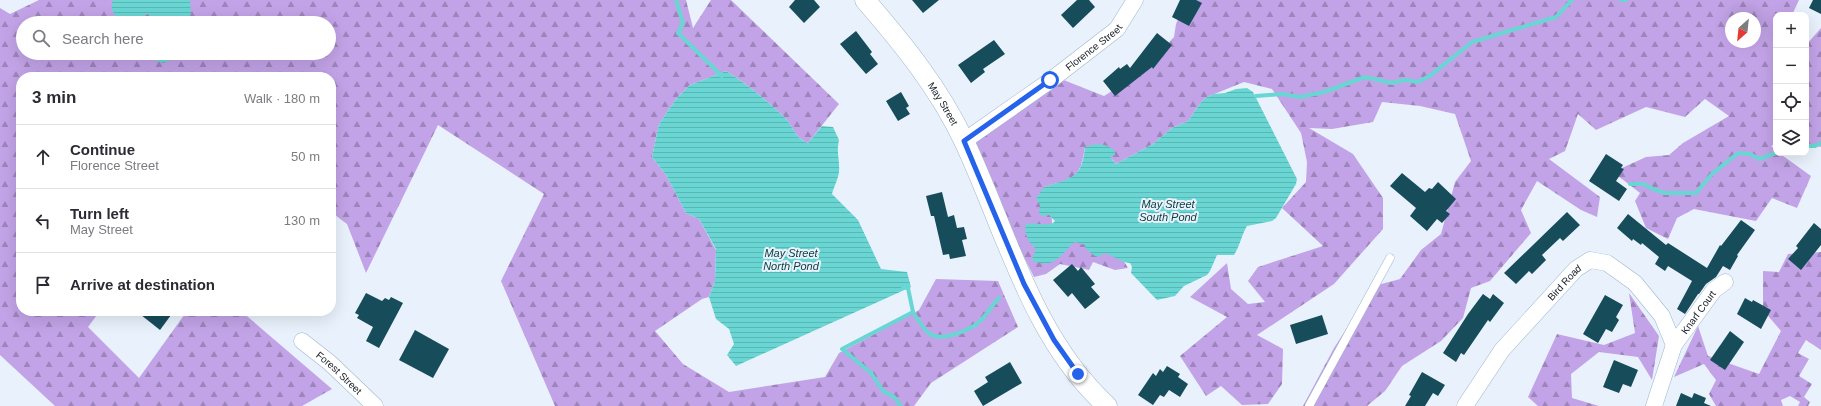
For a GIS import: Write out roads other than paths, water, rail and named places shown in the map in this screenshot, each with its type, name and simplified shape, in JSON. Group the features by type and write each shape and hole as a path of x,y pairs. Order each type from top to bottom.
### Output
{"street":[{"name":"May Street","path":"865,0 911,54 936,91 964,141 1024,284 1040,317 1078,374 1094,394 1107,406"},
{"name":"Florence Street","path":"964,141 1050,80 1118,29 1135,0"},
{"name":"Bird Road","path":"1465,406 1502,350 1576,269 1590,260 1606,263 1635,283 1662,316 1674,345"},
{"name":"Knarf Court","path":"1654,406 1674,345 1714,290 1725,282"},
{"name":"Forest Street","path":"302,340 330,363 375,406"}],"lane":[{"path":"1309,406 1390,258"}],"water":[{"path":"113,0 190,0 191,13 190,16 150,16 148,14 144,16 116,16 112,11"},
{"path":"156,60 169,60 164,63"},
{"name":"May Street North Pond","path":"726,71 749,87 777,110 787,120 799,138 803,141 808,143 822,126 833,127 839,140 839,172 832,194 858,220 881,269 907,272 911,287 736,366 727,355 734,344 729,329 716,319 709,297 715,281 716,249 699,219 686,213 666,175 652,157 659,124 676,99 690,85"},
{"name":"May Street South Pond","path":"1247,88 1253,92 1297,179 1296,184 1276,218 1272,221 1247,226 1234,255 1217,255 1207,275 1184,286 1175,296 1157,300 1131,273 1132,267 1130,263 1104,253 1099,257 1095,256 1086,249 1085,245 1075,242 1060,257 1051,263 1046,264 1034,261 1032,259 1036,249 1027,238 1026,224 1050,224 1055,221 1049,215 1042,216 1039,213 1040,205 1036,199 1044,187 1074,176 1081,165 1085,147 1100,144 1111,148 1114,150 1115,155 1110,157 1116,164 1153,144 1172,128 1188,121 1201,102 1207,97 1236,89"}],"waterway":[{"path":"676,0 683,23 678,33 722,76"},
{"path":"1256,96 1282,94 1300,97 1324,92 1365,77 1392,83 1404,80 1418,82 1431,75 1472,42 1556,17 1572,0"},
{"path":"1621,0 1626,0"},
{"path":"1809,146 1815,146 1821,143"},
{"path":"1630,184 1644,184 1665,193 1696,193 1712,174 1738,153 1750,154 1759,159 1773,154"},
{"path":"901,406 894,397 883,391 871,373 842,349 913,312 908,288 903,287"},
{"path":"913,312 927,332 935,336 948,336 975,325 985,316 999,298"}]}
